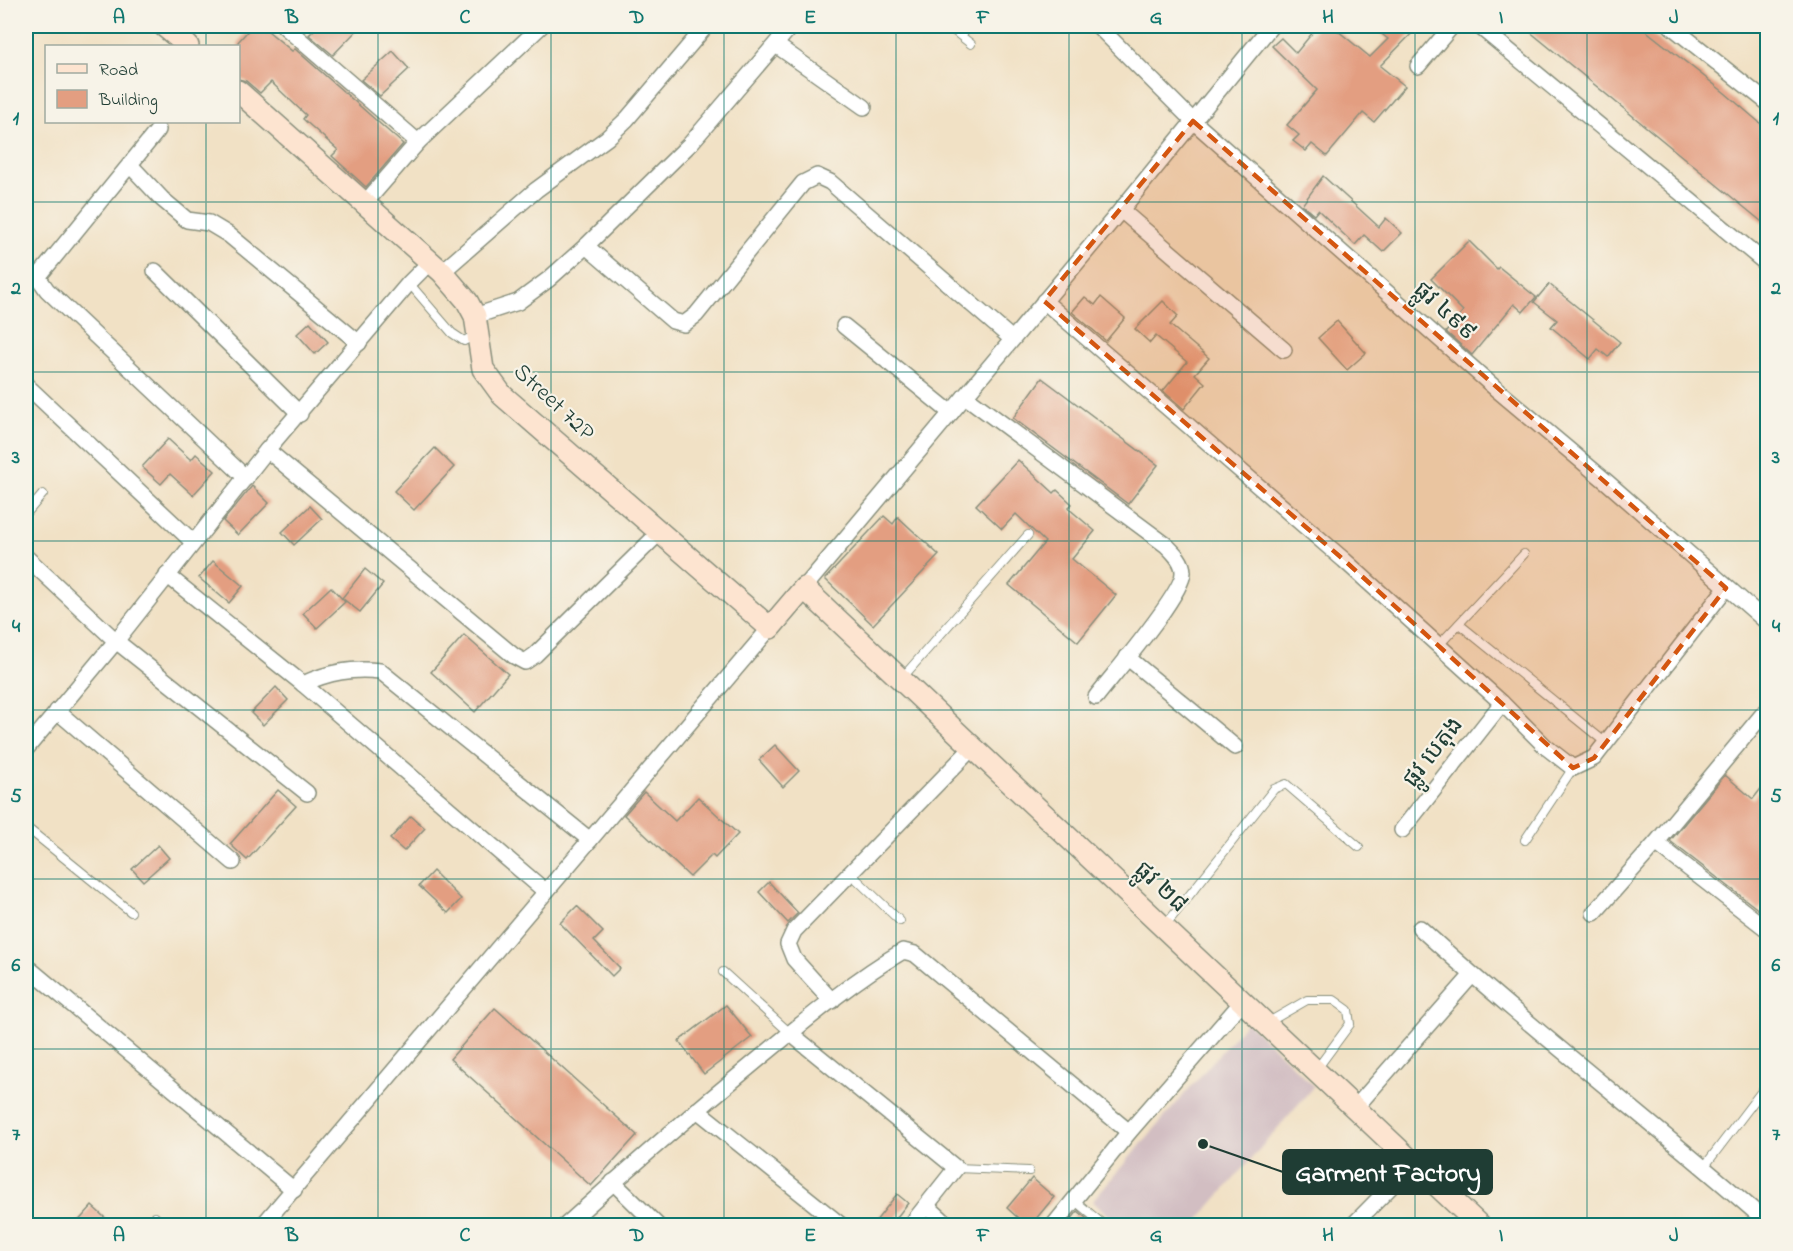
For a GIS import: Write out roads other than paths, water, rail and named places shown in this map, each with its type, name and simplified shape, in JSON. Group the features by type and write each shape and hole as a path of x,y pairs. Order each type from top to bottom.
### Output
{"street":[{"path":"164,26 187,45"},
{"path":"284,26 418,142"},
{"path":"365,203 418,142 542,26"},
{"path":"26,749 116,641 267,450 409,284 436,267 607,138 627,119 705,26"},
{"path":"476,325 518,302 549,279 586,246 690,144 791,26"},
{"name":"ផ្លូវ ៤៩៩","path":"1098,26 1193,121 1495,388 1608,483 1767,623"},
{"path":"262,1226 966,396 1271,26"},
{"path":"1418,66 1452,26"},
{"path":"1479,26 1767,265"},
{"path":"1671,26 1767,103"},
{"path":"776,45 864,107"},
{"name":"Street 72P","path":"240,93 436,267 467,301 476,325 483,369 502,395 770,628"},
{"path":"158,130 38,277 47,290 246,478"},
{"path":"130,165 162,199 187,220 209,224 229,235 359,343"},
{"path":"586,246 673,321 684,324 696,315 803,183 817,176 830,182 1012,339"},
{"path":"1120,210 1284,350"},
{"path":"155,271 300,414"},
{"path":"1044,301 1344,560 1502,703 1546,747 1573,768 1594,758 1726,588"},
{"path":"844,326 951,413"},
{"path":"26,385 193,542"},
{"path":"966,396 1166,545 1181,563 1184,573 1180,584 1163,611 1096,697"},
{"path":"267,450 514,656 525,662 536,655 659,533"},
{"path":"26,557 116,641 307,793"},
{"path":"167,574 303,684 545,891"},
{"name":"ផ្លូវ ២៨","path":"804,588 1480,1226"},
{"path":"1127,657 1235,747"},
{"path":"303,684 323,675 342,671 362,669 380,671 590,840"},
{"name":"ផ្លូវ បេតុង","path":"1402,830 1502,703"},
{"path":"1594,913 1656,843 1767,708"},
{"path":"57,711 233,862"},
{"path":"832,1001 794,959 788,944 794,931 973,747"},
{"path":"1656,843 1767,930"},
{"path":"1420,928 1472,975 1766,1217"},
{"path":"566,1226 613,1182 790,1033 903,951 915,954 1129,1132"},
{"path":"26,966 294,1190"},
{"path":"1355,1108 1472,975"},
{"path":"1053,1226 1129,1132 1242,1002"},
{"path":"790,1033 956,1168 910,1226"},
{"path":"697,1110 842,1226"},
{"path":"1352,1226 1414,1163"},
{"path":"613,1182 658,1226"},
{"path":"927,1206 949,1226"}],"lane":[{"path":"948,26 971,44"},
{"path":"409,284 459,338 464,341 476,325"},
{"path":"26,514 43,494"},
{"path":"901,679 1028,535"},
{"path":"1439,645 1524,554"},
{"path":"1459,624 1606,743"},
{"path":"1525,840 1573,768"},
{"path":"1164,927 1274,789 1282,784 1286,784 1359,847"},
{"path":"26,827 131,912"},
{"path":"850,873 900,921"},
{"path":"723,972 790,1033"},
{"path":"1265,1024 1307,1000 1334,1000 1348,1010 1350,1024 1315,1071"},
{"path":"1704,1167 1767,1083"},
{"path":"956,1168 1029,1172"},
{"path":"1074,1200 1105,1226"},
{"path":"155,1217 165,1226"}],"place":[{"name":"Garment Factory","path":"1203,1144"}]}
